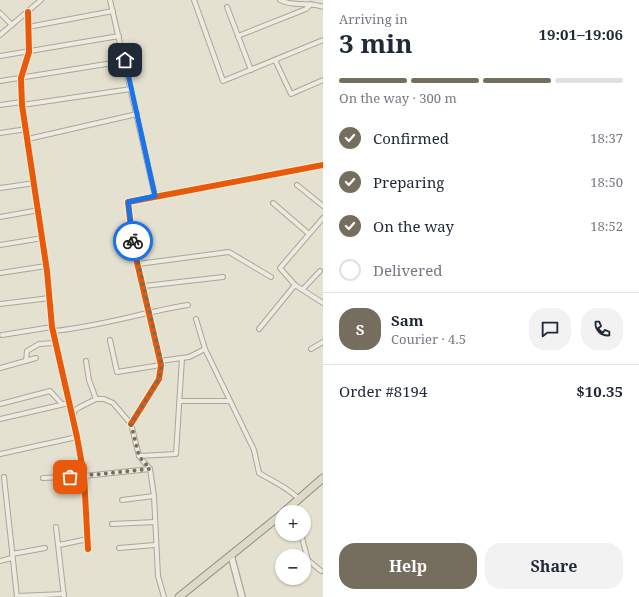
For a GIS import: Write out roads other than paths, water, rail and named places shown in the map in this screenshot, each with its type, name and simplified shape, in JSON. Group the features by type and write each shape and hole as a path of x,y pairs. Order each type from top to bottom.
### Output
{"highway":[{"path":"293,505 323,478"},
{"path":"179,597 275,521"}],"street":[{"path":"32,0 37,4"},
{"path":"0,35 41,0"},
{"path":"110,0 155,196"},
{"path":"194,0 223,82 323,40"},
{"path":"280,0 284,2 312,4 323,7"},
{"path":"238,36 306,10 312,4"},
{"path":"227,7 251,70"},
{"path":"28,27 113,11"},
{"path":"28,12 29,52 21,78 22,103 39,210 55,343 77,437 84,476 88,549"},
{"path":"0,13 12,25"},
{"path":"0,56 119,36"},
{"path":"0,81 125,60"},
{"path":"275,60 291,94 323,80"},
{"path":"0,105 131,89"},
{"path":"28,139 136,114"},
{"path":"0,133 27,129"},
{"path":"131,424 159,379 161,363 148,311 144,286 133,245 128,202 323,164"},
{"path":"0,188 35,183"},
{"path":"297,185 323,206"},
{"path":"273,203 309,234"},
{"path":"0,217 39,210"},
{"path":"322,301 295,285 280,268 323,218"},
{"path":"0,245 42,238"},
{"path":"138,264 229,252 271,277"},
{"path":"0,273 46,266"},
{"path":"303,289 320,271"},
{"path":"144,286 223,277"},
{"path":"259,329 295,285"},
{"path":"0,304 50,298"},
{"path":"2,334 53,329 81,329 109,323 148,311 188,305"},
{"path":"196,319 205,349 254,450 259,473 274,482 289,488 299,499"},
{"path":"110,340 117,372 189,357 205,349"},
{"path":"311,349 323,342"},
{"path":"26,361 27,351 33,347 55,343"},
{"path":"0,368 36,358"},
{"path":"139,456 176,454 181,400 182,358"},
{"path":"86,361 88,380 96,399"},
{"path":"0,404 50,391 62,404"},
{"path":"72,416 75,410 96,399 104,399 113,403 131,424 139,456 150,469 154,496 155,545 158,576 164,597"},
{"path":"181,400 229,401"},
{"path":"0,419 69,403"},
{"path":"0,454 77,437"},
{"path":"43,478 84,476 150,469"},
{"path":"4,477 17,597 64,596 56,527"},
{"path":"122,500 154,496"},
{"path":"112,524 155,522"},
{"path":"59,545 88,539"},
{"path":"303,541 308,560 321,571"},
{"path":"119,548 155,545"},
{"path":"0,561 12,556 46,548"},
{"path":"232,555 242,597"}]}
